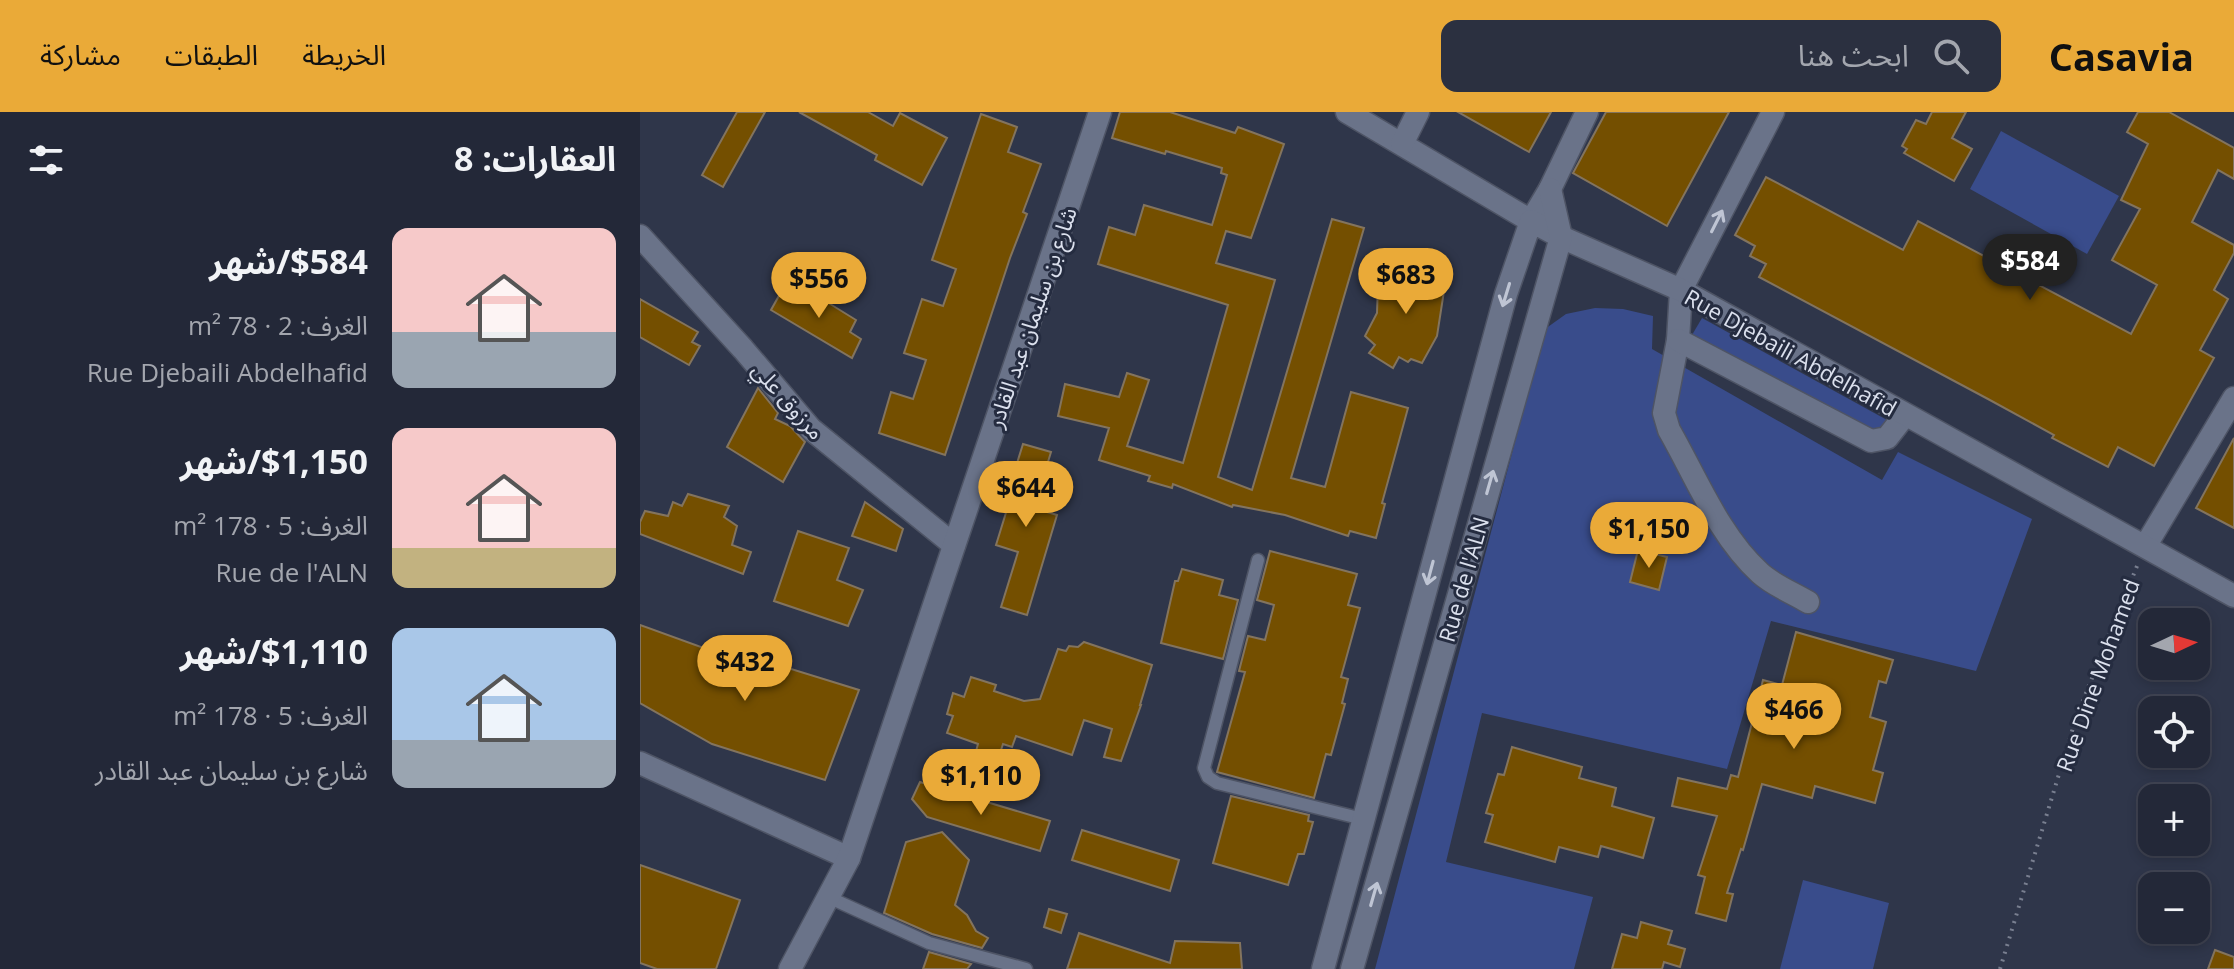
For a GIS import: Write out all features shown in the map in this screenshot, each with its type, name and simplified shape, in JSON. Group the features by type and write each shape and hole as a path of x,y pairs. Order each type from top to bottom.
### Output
{"street":[{"name":"شارع بن سليمان عبد القادر","path":"790,969 849,858 1100,112"},
{"name":"Rue Djebaili Abdelhafid","path":"1347,112 1531,221 1681,290 2234,596"},
{"path":"1402,144 1418,112"},
{"name":"Rue de l'ALN","path":"1323,969 1506,294 1531,221 1587,112"},
{"path":"1773,112 1681,290 1678,340 1664,413 1669,430 1722,525 1741,552 1761,575 1808,602"},
{"name":"Rue de l'ALN","path":"1352,969 1561,237 1550,189"},
{"name":"مرزوق علي","path":"640,236 811,429 954,545"},
{"path":"1678,340 1871,441 1887,438 1905,415"},
{"path":"2146,545 2234,398"},
{"path":"1394,701 1426,709"},
{"path":"640,763 849,858"}],"lane":[{"path":"1258,560 1204,768 1208,777 1217,783 1363,819"},
{"path":"828,897 929,943 1026,969"}],"path":[{"name":"Rue Dine Mohamed","path":"2000,969 2076,718 2146,545"}],"shaded area":[{"path":"2001,131 2119,196 2087,254 1970,189"},
{"path":"1595,308 1623,309 1653,316 1652,349 1882,480 1898,452 2032,519 1976,671 1771,621 1727,769 1482,713 1446,862 1593,897 1574,969 1375,969 1545,329 1566,314"},
{"path":"1702,318 1887,420 1877,437 1692,335"},
{"path":"1803,880 1889,903 1873,969 1780,969"}],"building":[{"path":"737,112 765,112 723,187 702,175"},
{"path":"799,112 868,112 893,126 900,113 947,138 922,185 875,160 877,155"},
{"path":"1120,112 1170,112 1235,133 1238,127 1284,144 1251,238 1226,231 1216,263 1275,280 1218,477 1252,490 1332,219 1364,228 1291,478 1325,487 1351,392 1408,408 1382,503 1385,504 1376,538 1350,531 1348,536 1285,515 1232,507 1173,484 1172,488 1148,481 1150,476 1099,460 1109,428 1058,416 1065,384 1119,397 1127,373 1149,380 1127,446 1183,463 1228,305 1098,264 1109,227 1135,235 1144,205 1212,225 1227,175 1221,173 1222,168 1112,138"},
{"path":"1458,112 1551,112 1529,152"},
{"path":"1606,112 1729,112 1667,226 1573,173"},
{"path":"1932,112 1966,112 1952,138 1972,149 1954,181 1904,153 1907,149 1902,146 1916,120 1926,124"},
{"path":"2138,112 2169,112 2234,148 2234,179 2218,170 2192,222 2234,245 2234,253 2214,290 2228,299 2200,350 2214,358 2154,466 2118,447 2108,467 1759,277 1766,264 1750,256 1755,246 1735,235 1766,177 1903,250 1918,221 2131,334 2157,285 2112,260 2140,209 2121,200 2148,144 2127,132"},
{"path":"981,114 1017,127 1008,152 1041,164 945,455 879,433 891,392 913,399 926,360 904,353 922,299 943,306 956,269 932,260"},
{"path":"1396,258 1423,259 1425,286 1444,291 1437,336 1422,363 1411,359 1408,362 1399,357 1393,368 1369,353 1375,345 1365,336 1377,313 1378,284 1400,281"},
{"path":"801,286 856,320 850,332 861,339 852,358 771,310 780,294 792,301"},
{"path":"640,299 698,332 692,342 700,346 689,365 640,337"},
{"path":"758,388 778,413 775,419 790,426 805,442 783,482 727,447"},
{"path":"2234,438 2234,528 2196,508"},
{"path":"1023,444 1051,452 1034,508 1057,515 1027,615 1001,607 1018,552 996,545 1017,477 1013,476"},
{"path":"688,494 729,506 724,517 737,526 732,545 751,552 743,574 640,534 640,522 645,511 668,516 673,502 682,506"},
{"path":"865,502 903,529 896,551 852,536"},
{"path":"798,531 849,548 837,580 863,590 848,626 774,601"},
{"path":"1638,550 1667,557 1659,590 1630,582"},
{"path":"1270,551 1357,574 1348,605 1360,608 1341,677 1348,679 1342,703 1345,704 1331,755 1326,754 1314,798 1217,772 1245,672 1239,671 1248,636 1265,640 1274,605 1257,600"},
{"path":"1182,569 1223,580 1219,595 1238,600 1223,659 1161,643 1175,581 1178,581"},
{"path":"640,625 756,667 759,659 859,690 825,780 712,744 640,703"},
{"path":"1796,632 1893,660 1886,683 1879,681 1870,717 1886,722 1873,770 1883,773 1875,803 1815,786 1812,798 1762,784 1727,893 1733,894 1726,921 1696,913 1705,877 1698,875 1717,816 1672,806 1678,778 1727,789 1731,775 1738,777 1763,680 1782,685"},
{"path":"1084,642 1152,665 1121,761 1104,757 1112,729 1084,720 1072,755 1016,736 1012,747 1003,744 997,762 975,755 978,744 947,733 953,716 947,714 953,693 964,697 971,677 996,685 994,691 1024,701 1040,699 1058,649 1066,651 1069,646 1078,647"},
{"path":"1512,747 1582,767 1579,778 1616,788 1612,806 1654,818 1643,858 1601,846 1598,857 1559,847 1555,862 1485,842 1493,815 1486,813 1498,774 1504,775"},
{"path":"920,782 1050,821 1040,851 927,817 912,799"},
{"path":"1231,796 1309,815 1308,821 1313,822 1304,854 1298,854 1288,885 1213,863"},
{"path":"1082,830 1179,860 1170,891 1072,860"},
{"path":"942,832 969,860 955,905 967,915 976,931 988,938 982,948 932,934 884,913 906,842"},
{"path":"640,865 740,900 716,969 657,969 640,963"},
{"path":"1049,909 1067,914 1061,933 1044,927"},
{"path":"1641,922 1672,931 1668,944 1685,949 1680,967 1664,962 1662,969 1612,969 1622,934 1637,938"},
{"path":"1079,933 1170,963 1175,941 1240,943 1242,969 1067,969"},
{"path":"2215,950 2234,957 2234,969 2208,969"},
{"path":"929,952 971,964 967,969 923,969"}]}
